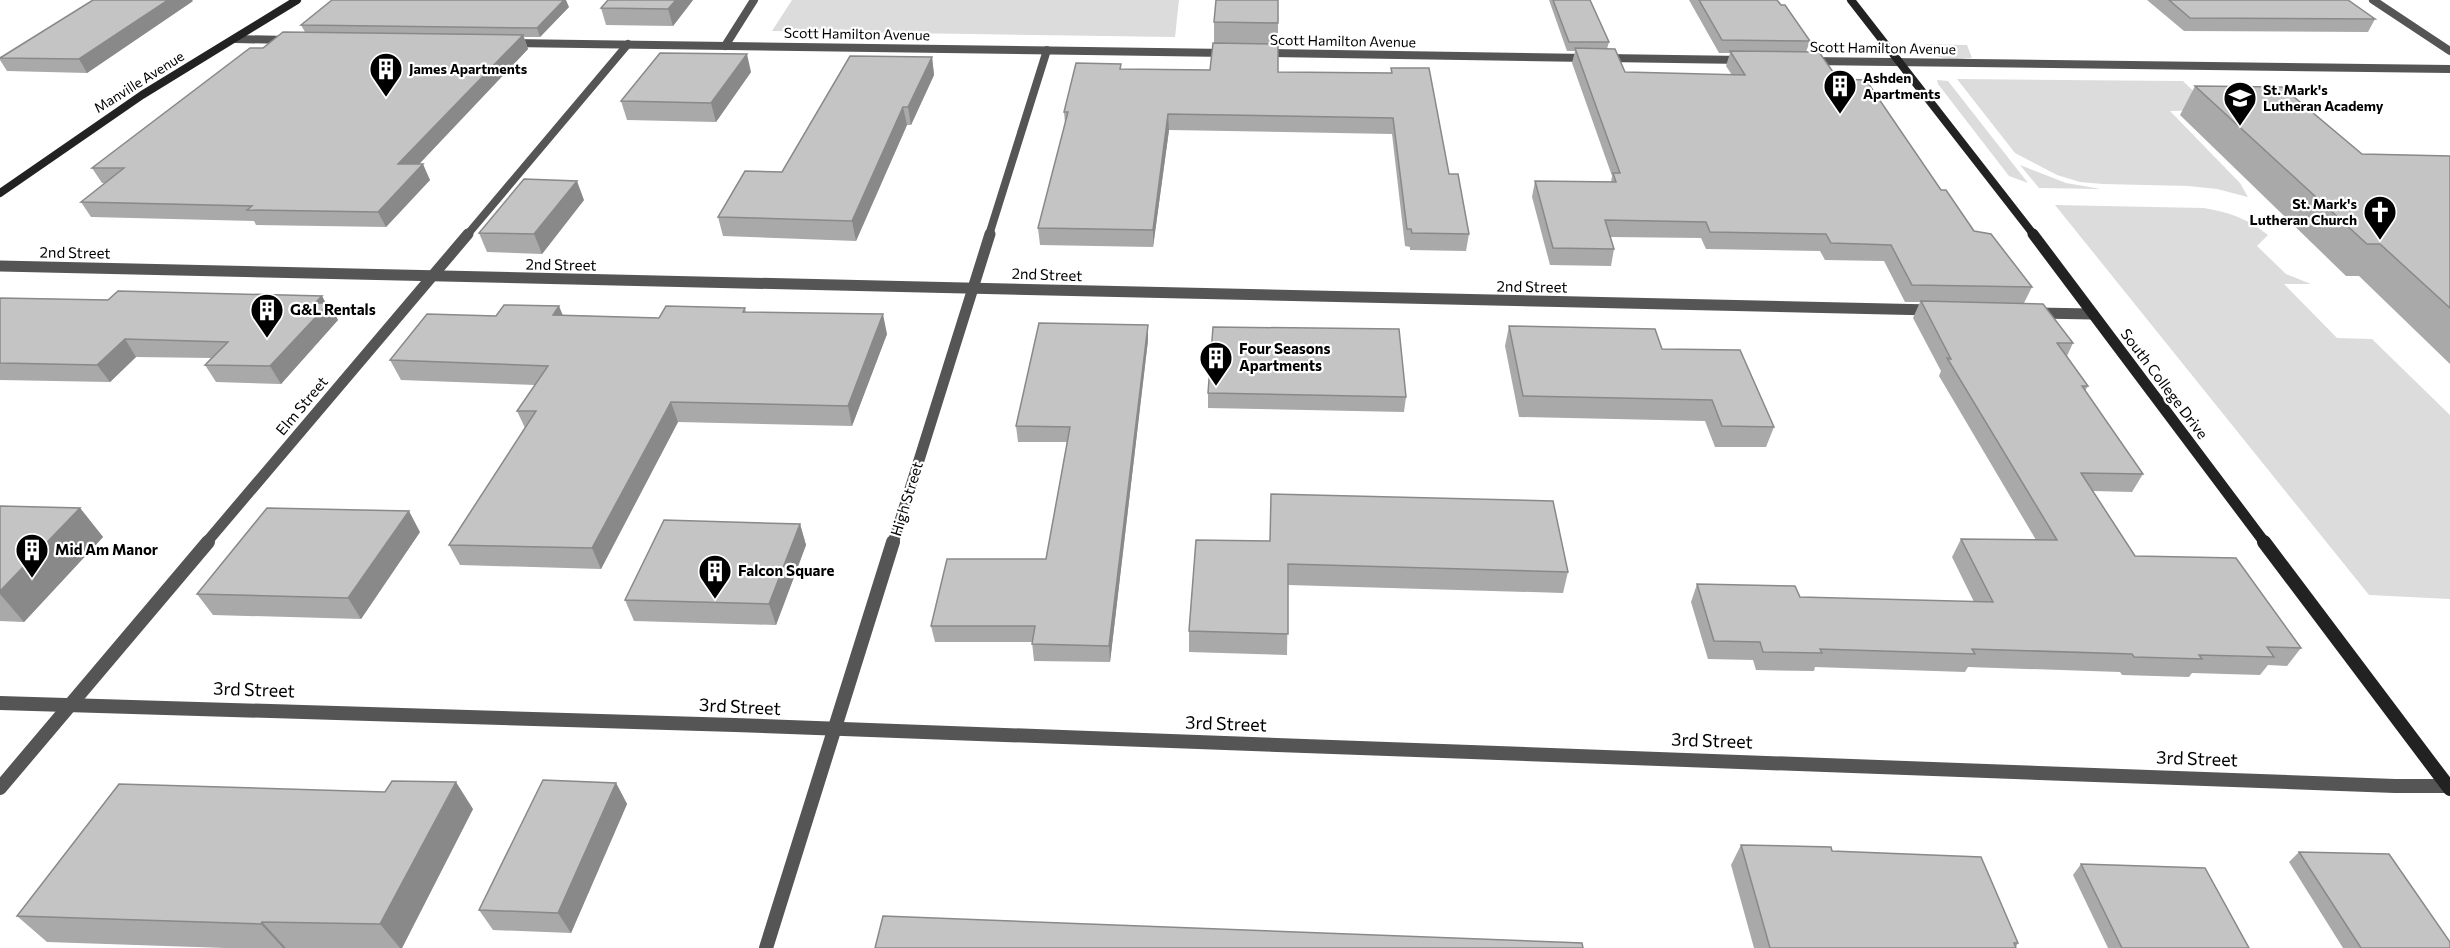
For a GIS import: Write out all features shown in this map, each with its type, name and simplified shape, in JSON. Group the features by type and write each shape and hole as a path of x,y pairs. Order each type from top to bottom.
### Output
{"street":[{"name":"Manville Avenue","path":"0,193 133,100 297,0"},
{"path":"725,46 754,0"},
{"name":"South College Drive","path":"1851,0 1984,169 2449,787"},
{"path":"2373,0 2450,51"},
{"path":"236,39 295,40"},
{"name":"Scott Hamilton Avenue","path":"497,42 1242,53"},
{"name":"Elm Street","path":"0,788 628,44"},
{"name":"High Street","path":"766,948 1047,50"},
{"name":"Scott Hamilton Avenue","path":"1254,53 1750,60"},
{"name":"Scott Hamilton Avenue","path":"1798,60 2450,69"},
{"name":"2nd Street","path":"0,266 1939,310"},
{"path":"2023,312 2092,314"},
{"name":"3rd Street","path":"0,703 2449,787"}],"shaded area":[{"path":"792,0 1179,0 1175,37 772,31"},
{"path":"1924,44 1967,45 1972,58 1940,57"},
{"path":"1957,79 2183,81 2213,110 2170,111 2240,183 2248,197 2217,189 2080,182 2057,175 2015,153"},
{"path":"1937,80 1948,81 2028,183 2009,176"},
{"path":"2020,165 2066,183 2101,189 2039,188"},
{"path":"2055,205 2204,208 2246,220 2268,235 2257,246 2286,274 2311,284 2284,284 2337,338 2372,339 2450,415 2450,599 2369,595"}],"building":[{"path":"93,0 168,0 79,59 0,58"},
{"path":"332,0 564,0 537,28 301,25"},
{"path":"608,0 676,0 668,9 601,8"},
{"path":"1216,0 1278,0 1278,23 1214,22"},
{"path":"1553,0 1590,0 1609,42 1569,42"},
{"path":"1699,0 1777,0 1781,5 1785,5 1810,41 1722,40"},
{"path":"2169,0 2348,0 2375,19 2190,18"},
{"path":"283,32 523,35 398,164 423,164 378,212 247,210 252,206 81,202 124,168 92,168 250,48 263,48"},
{"path":"1213,43 1278,44 1278,72 1392,73 1391,68 1429,68 1449,174 1458,174 1469,234 1412,233 1411,229 1407,229 1393,118 1168,114 1153,230 1038,228 1068,112 1064,112 1076,63 1121,64 1120,69 1210,70"},
{"path":"1575,48 1615,49 1625,72 1745,75 1730,51 1819,52 1838,79 1866,80 1941,190 1946,190 1974,231 1991,234 2032,287 1912,285 1891,245 1831,243 1826,234 1710,232 1706,222 1605,220 1614,249 1553,248 1535,181 1616,182 1613,173 1620,173"},
{"path":"660,53 747,54 711,103 621,101"},
{"path":"850,56 932,57 908,107 903,107 852,221 718,217 745,171 782,172"},
{"path":"2195,86 2282,87 2362,154 2450,156 2450,308 2380,244 2367,244"},
{"path":"524,179 577,181 534,234 479,233"},
{"path":"118,291 322,296 315,303 329,303 270,366 205,365 228,342 125,339 97,365 0,363 0,298 108,300"},
{"path":"1921,301 2043,304 2073,343 2057,343 2088,386 2082,386 2143,474 2081,473 2135,556 2236,558 2301,648 2267,647 2274,657 2199,655 2202,659 2134,657 2132,654 1972,649 1975,654 1820,649 1822,653 1763,652 1760,642 1714,641 1697,584 1795,586 1800,597 1993,602 1961,539 2057,540 1947,358 1951,359"},
{"path":"504,305 559,306 553,315 659,318 666,306 745,308 743,312 883,314 848,406 671,402 592,548 449,545 536,411 517,411 548,366 390,360 427,314 496,316"},
{"path":"1039,323 1148,325 1109,646 1032,644 1035,626 931,626 947,559 1046,559 1070,427 1016,426"},
{"path":"1509,326 1655,329 1662,349 1740,350 1774,427 1722,426 1712,400 1523,396"},
{"path":"1213,327 1399,329 1406,397 1208,393"},
{"path":"1271,494 1553,501 1568,572 1288,564 1288,634 1189,631 1196,540 1270,541"},
{"path":"0,506 80,508 0,591"},
{"path":"267,508 409,511 348,598 197,594"},
{"name":"Falcon Square","path":"664,520 800,524 769,604 625,600"},
{"path":"543,780 616,783 558,913 479,910"},
{"path":"392,781 456,782 380,924 262,922 261,924 17,916 119,784 385,792"},
{"path":"1741,845 1831,847 1832,851 1981,857 2018,943 2014,943 2016,948 1770,948"},
{"path":"2299,852 2389,854 2450,942 2450,948 2361,948"},
{"path":"2081,864 2205,868 2249,948 2122,948"},
{"path":"883,916 1582,943 1583,948 875,948"}],"place":[{"name":"James Apartments","path":"386,98"},
{"name":"Ashden Apartments","path":"1840,115"},
{"name":"St. Mark's Lutheran Academy","path":"2240,127"},
{"name":"St. Mark's Lutheran Church","path":"2380,241"},
{"name":"G&L Rentals","path":"267,339"},
{"name":"Four Seasons Apartments","path":"1216,387"},
{"name":"Mid Am Manor","path":"32,579"},
{"name":"Falcon Square","path":"715,600"}]}
